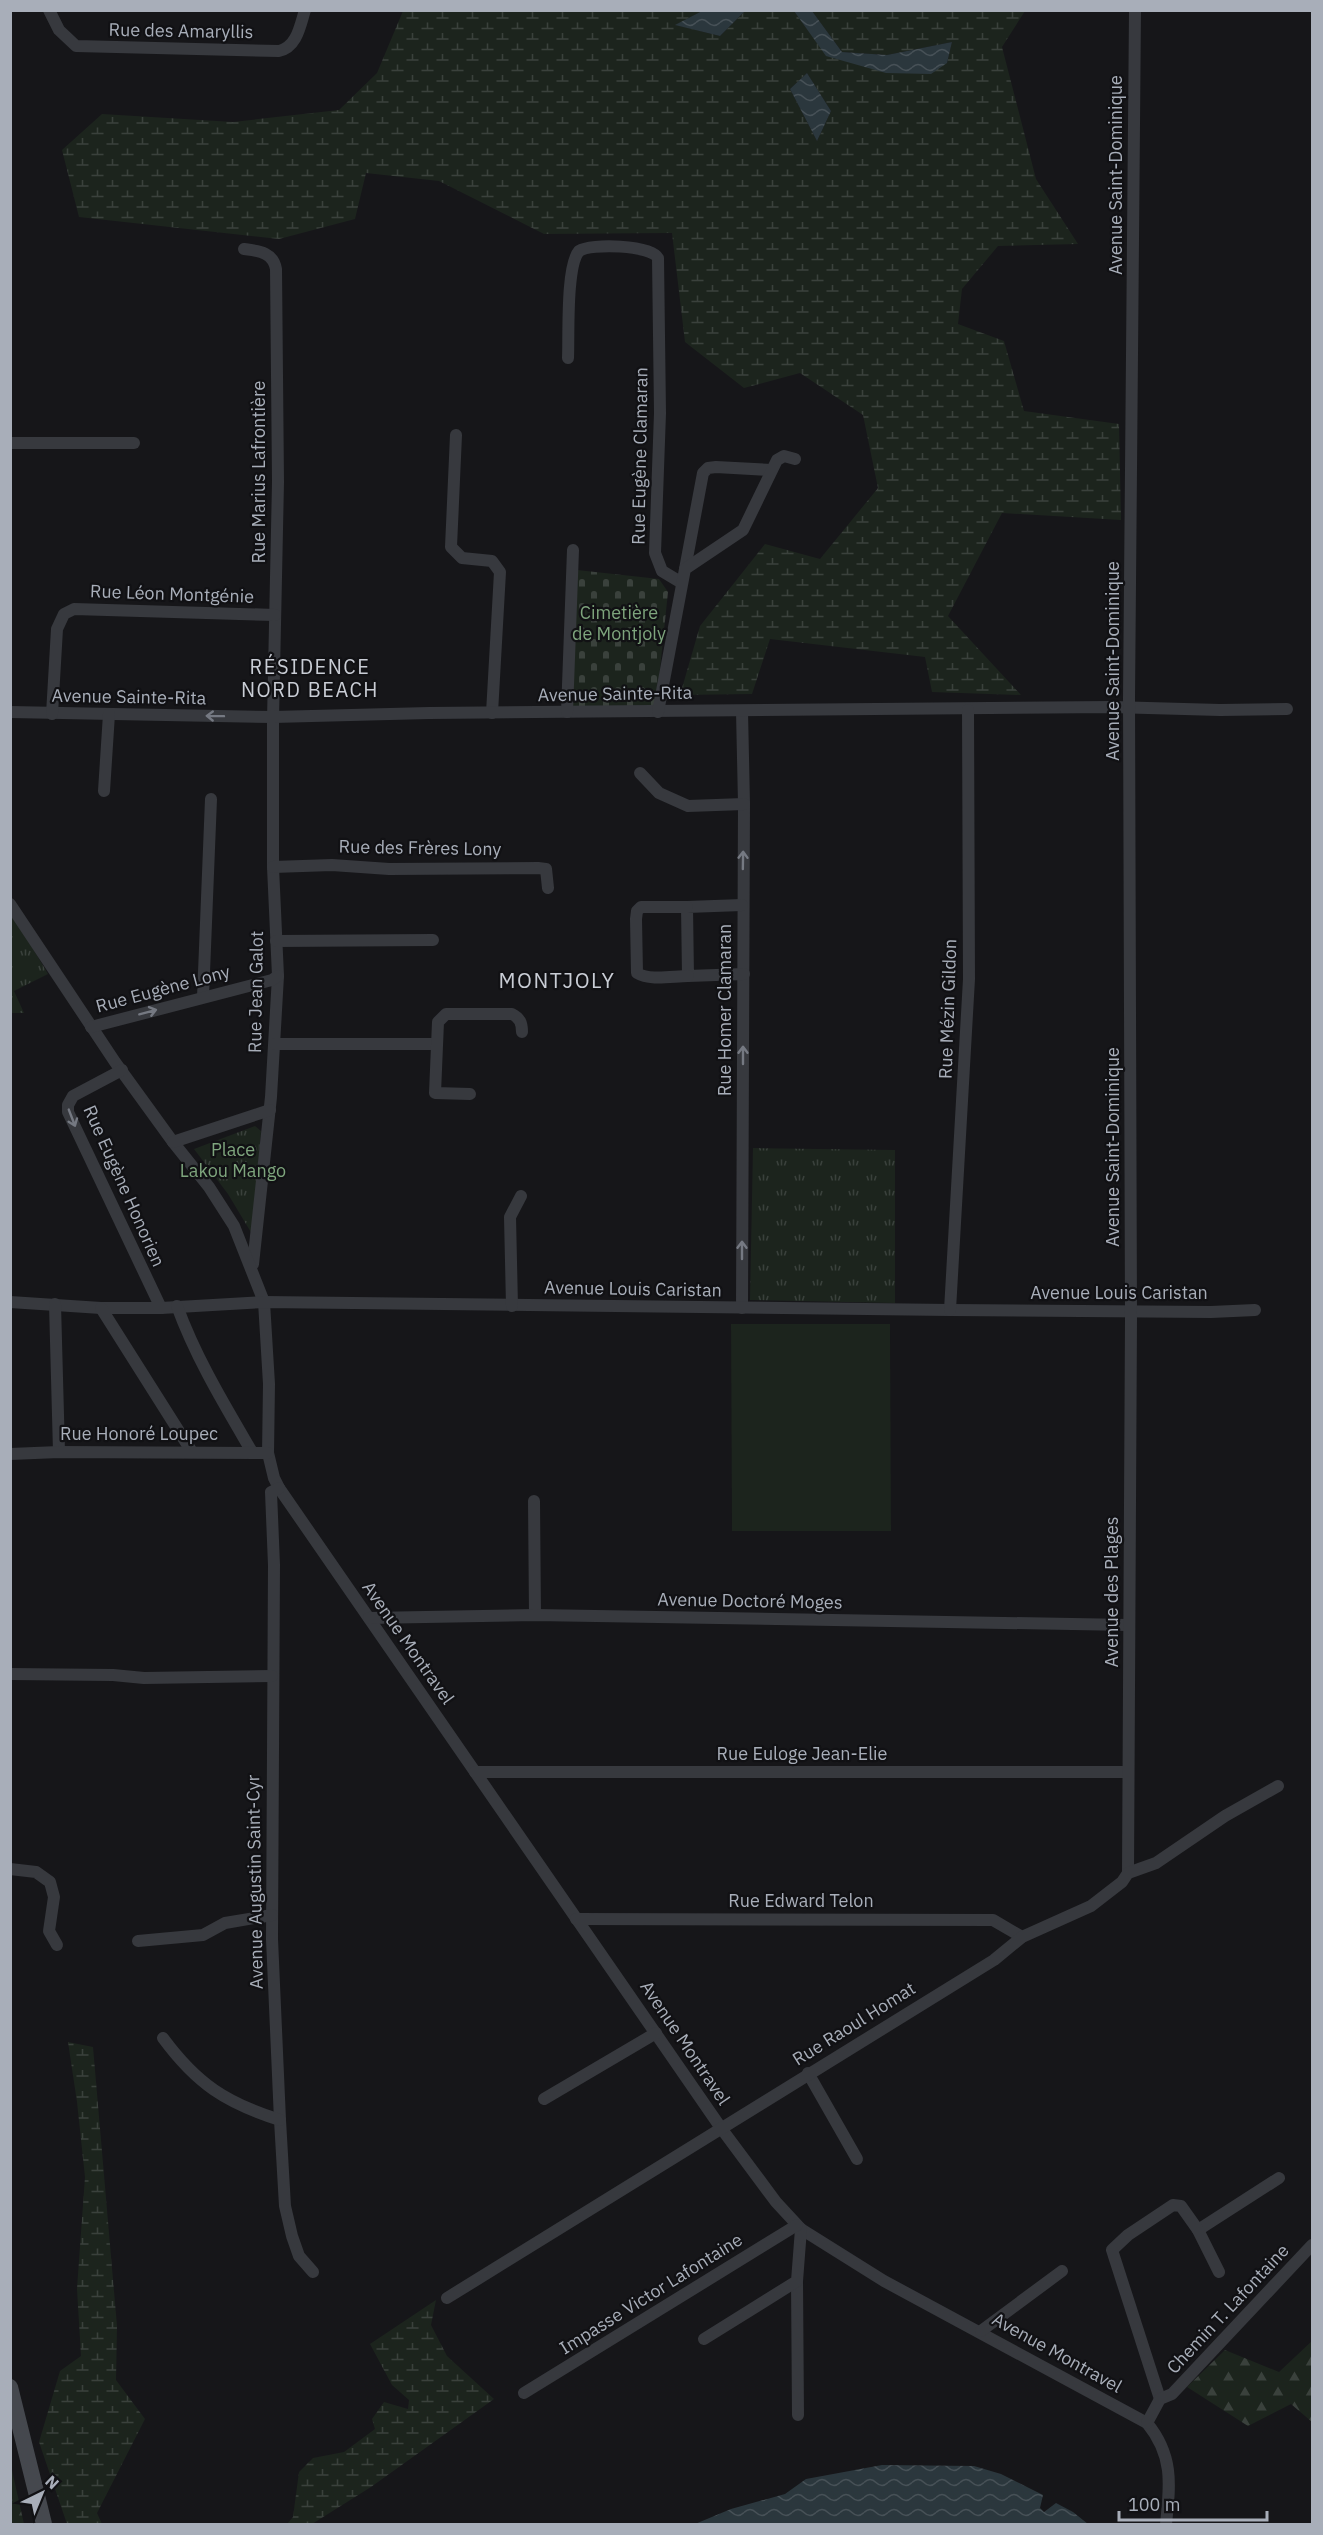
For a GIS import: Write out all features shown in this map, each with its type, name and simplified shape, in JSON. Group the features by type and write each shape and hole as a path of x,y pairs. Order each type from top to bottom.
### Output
{"street":[{"name":"Rue des Amaryllis","path":"49,10 59,30 76,46 279,51 288,48 294,41 305,10"},
{"name":"Avenue Saint-Dominique","path":"1131,1311 1130,708 1135,10"},
{"name":"Rue Eugène Clamaran","path":"568,358 571,289 574,260 579,251 595,246 647,249 656,254 658,258 660,413 655,553 662,571 682,583"},
{"name":"Rue Marius Lafrontière","path":"244,249 268,255 273,260 276,269 278,482 273,717"},
{"path":"456,435 451,547 462,558 492,561 500,572 492,712"},
{"path":"10,443 134,444"},
{"path":"685,569 743,530 771,470 780,457 795,459"},
{"path":"664,712 682,583 700,478 708,468 716,466 771,470"},
{"path":"567,712 573,550"},
{"name":"Rue Léon Montgénie","path":"52,714 57,629 64,614 74,609 275,615"},
{"name":"Avenue Sainte-Rita","path":"10,712 273,717 492,712 1287,709"},
{"name":"Rue Mézin Gildon","path":"950,1310 969,979 968,710"},
{"name":"Rue Homer Clamaran","path":"741,711 744,804 742,1308"},
{"path":"104,790 109,714"},
{"name":"Rue Jean Galot","path":"253,1268 270,1110 278,976 273,867 273,717"},
{"path":"640,773 659,793 688,806 744,804"},
{"path":"203,997 212,799"},
{"name":"Rue des Frères Lony","path":"273,867 332,865 389,869 538,868 546,869 548,888"},
{"name":"Avenue Montravel","path":"10,904 91,1027 173,1142 197,1170 234,1226 253,1268 264,1302 269,1384 268,1453 279,1488 721,2128 776,2202 799,2227 872,2275 981,2331 1147,2423 1161,2440 1166,2456 1170,2486 1166,2524"},
{"path":"742,905 641,907 637,911 636,919 637,973 641,976 656,977 744,974"},
{"path":"687,907 688,976"},
{"path":"276,941 433,940"},
{"name":"Rue Eugène Lony","path":"91,1027 272,980 278,976"},
{"path":"470,1094 435,1093 438,1023 446,1014 512,1014 522,1023 522,1032"},
{"path":"274,1044 436,1044"},
{"name":"Rue Eugène Honorien","path":"122,1070 73,1096 68,1105 69,1112 161,1308"},
{"path":"173,1142 270,1110"},
{"path":"512,1306 510,1217 521,1196"},
{"name":"Avenue Louis Caristan","path":"10,1302 101,1308 161,1308 264,1302 950,1310 1222,1312 1255,1310"},
{"path":"55,1304 58,1452"},
{"path":"177,1306 189,1339 252,1452"},
{"path":"101,1308 192,1452"},
{"name":"Avenue des Plages","path":"1128,1873 1131,1311"},
{"name":"Rue Honoré Loupec","path":"10,1455 58,1452 268,1453"},
{"name":"Avenue Augustin Saint-Cyr","path":"279,1488 271,1492 274,1564 272,1915 280,2120 285,2206 299,2256 314,2272"},
{"path":"534,1501 536,1615"},
{"name":"Avenue Doctoré Moges","path":"369,1618 536,1615 1129,1624"},
{"path":"10,1674 113,1675 144,1678 272,1676"},
{"name":"Rue Euloge Jean-Elie","path":"475,1772 1128,1772"},
{"name":"Rue Raoul Homat","path":"447,2298 994,1960 1022,1937 1091,1906 1122,1882 1128,1873 1156,1863 1225,1816 1278,1786"},
{"path":"10,1869 36,1872 50,1882 54,1897 49,1931 57,1945"},
{"path":"138,1941 204,1935 225,1923 272,1915"},
{"name":"Rue Edward Telon","path":"576,1919 993,1920 1022,1937"},
{"path":"544,2099 656,2033"},
{"path":"163,2038 198,2080 226,2098 280,2120"},
{"path":"808,2073 857,2159"},
{"path":"1198,2230 1279,2178"},
{"path":"1160,2399 1112,2250 1128,2235 1173,2205 1181,2206 1198,2230 1219,2272"},
{"path":"798,2415 799,2227"},
{"name":"Impasse Victor Lafontaine","path":"524,2393 799,2227"},
{"name":"Chemin T. Lafontaine","path":"1147,2423 1160,2399 1172,2394 1312,2245"},
{"path":"981,2331 1062,2271"},
{"path":"704,2339 797,2281"},
{"path":"10,2387 44,2524"}],"green space":[{"path":"403,11 702,11 676,25 720,36 745,11 794,11 827,56 947,63 952,42 887,55 842,52 812,11 1025,11 1002,47 1036,179 1078,244 998,246 962,289 958,324 1004,341 1024,411 1119,424 1121,520 1002,513 948,616 1021,695 932,692 925,657 770,639 752,694 680,695 700,626 765,544 820,559 878,488 863,415 800,373 744,388 685,342 672,233 544,234 439,181 366,173 355,219 279,239 79,217 62,150 102,114 233,122 339,110 377,73","holes":["807,73 831,111 817,141 790,89"]},
{"name":"Cimetière de Montjoly","path":"577,570 659,579 668,592 656,707 567,709"},
{"path":"10,910 48,974 14,991 24,1013 11,1013"},
{"name":"Place Lakou Mango","path":"255,1126 261,1131 252,1234 228,1194 194,1149"},
{"path":"753,1148 895,1150 895,1303 750,1300"},
{"path":"731,1324 890,1324 891,1531 732,1531"},
{"path":"68,2042 93,2047 117,2326 116,2380 145,2419 97,2513 102,2524 67,2524 39,2442 60,2371 81,2356 77,2289 85,2177"},
{"path":"436,2300 431,2325 447,2356 494,2399 371,2487 312,2524 287,2524 293,2517 299,2472 313,2458 344,2452 375,2429 372,2419 384,2402 408,2409 409,2400 392,2385 370,2344"},
{"path":"1312,2341 1312,2422 1291,2404 1248,2426 1187,2387 1225,2350 1279,2372"},
{"path":"11,2466 24,2524 11,2524"}],"water":[{"path":"702,11 745,11 720,36 675,25"},
{"path":"794,11 812,11 842,52 887,55 952,42 947,63 931,74 886,73 826,56"},
{"path":"807,73 831,111 817,141 790,89"},
{"path":"882,2465 974,2466 1001,2474 1043,2495 1040,2508 1044,2512 1056,2503 1073,2512 1088,2524 695,2524 731,2509 785,2494 806,2479"}],"district":[{"name":"RÉSIDENCE NORD BEACH","path":"310,678"},
{"name":"MONTJOLY","path":"557,981"}]}
